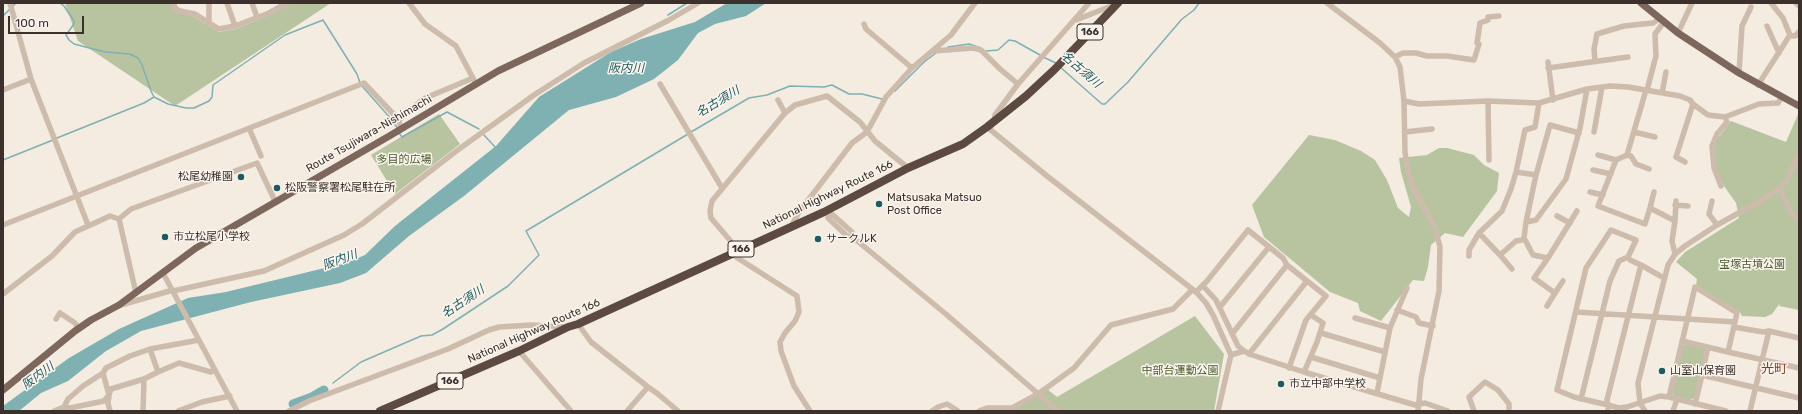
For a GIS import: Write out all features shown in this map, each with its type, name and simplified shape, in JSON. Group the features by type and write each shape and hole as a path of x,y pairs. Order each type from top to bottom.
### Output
{"highway":[{"name":"National Highway Route 166","path":"380,411 519,351 568,326 578,324 792,225 827,213 908,168 963,144 1026,96 1063,61 1118,3"}],"main road":[{"name":"Route Tsujiwara-Nishimachi","path":"3,390 79,329 119,305 196,248 275,201 399,131 474,81 498,71 630,6 641,3"},
{"path":"1641,3 1678,33 1739,73 1799,106"}],"street":[{"path":"10,3 31,79 88,225"},
{"path":"174,3 175,10 195,14 219,28 235,26 269,13 287,3"},
{"path":"209,3 209,23"},
{"path":"228,3 235,26"},
{"path":"252,3 257,17"},
{"path":"399,120 423,99 474,81 456,46 425,24 409,3"},
{"path":"119,305 173,291 264,271 344,235 362,224 460,148 534,95 584,63 698,3"},
{"path":"792,225 799,212 852,144 867,132 885,99 912,68 934,51 951,34 976,3"},
{"path":"1089,3 1018,84 990,124 1007,145 1194,291 1210,310 1231,355 1218,411"},
{"path":"1074,21 1118,3"},
{"path":"1327,3 1395,56 1400,67 1404,101 1408,172 1413,187 1435,228 1440,248 1439,291 1421,380 1418,411"},
{"path":"1678,33 1692,3"},
{"path":"1771,3 1783,18 1790,36"},
{"path":"1796,3 1799,6"},
{"path":"1739,73 1742,26 1751,7"},
{"path":"1395,56 1403,53 1416,53 1426,56 1447,56 1474,60 1479,44 1477,43 1480,23 1488,20 1488,17 1498,16"},
{"path":"1595,61 1594,49 1597,34 1624,26 1653,23 1662,20"},
{"path":"1598,155 1616,160 1627,155 1656,56 1655,34 1662,20"},
{"path":"864,24 866,29 912,68"},
{"path":"1767,26 1779,53"},
{"path":"1790,36 1795,36 1799,32"},
{"path":"1758,84 1790,36"},
{"path":"934,51 973,48 981,50 1018,84"},
{"path":"1553,100 1548,65 1628,57"},
{"path":"1662,93 1666,72"},
{"path":"3,90 31,79"},
{"path":"3,225 364,83 399,120 399,131"},
{"path":"660,84 722,188"},
{"path":"1404,101 1437,104 1488,102 1539,103 1587,89 1602,87 1628,87 1680,96 1690,100 1708,115 1725,117 1759,104 1778,103 1782,97"},
{"path":"1594,132 1602,87"},
{"path":"1526,222 1536,220 1566,179 1579,133 1587,89"},
{"path":"810,411 794,386 780,351 780,342 795,321 799,312 797,296 736,257 737,251 734,245 711,218 710,211 712,202 785,112 795,104 827,96 860,122 875,142 908,168"},
{"path":"778,100 785,112"},
{"path":"1488,102 1489,160"},
{"path":"1469,256 1469,250 1479,233 1502,210 1516,172 1525,130 1535,127 1539,103"},
{"path":"1684,162 1676,157 1693,104"},
{"path":"1721,186 1714,168 1712,146 1717,134 1727,122 1725,117"},
{"path":"1548,258 1533,255 1524,238 1536,175 1550,125 1579,133"},
{"path":"250,128 261,156"},
{"path":"1405,132 1432,129"},
{"path":"1634,132 1655,137"},
{"path":"1645,411 1640,403 1638,383 1668,265 1675,254 1717,225 1762,200 1780,188 1787,180 1799,154"},
{"path":"1627,155 1631,156 1636,164 1649,169"},
{"path":"1616,160 1598,206 1645,224 1654,192"},
{"path":"119,219 131,209 257,163 275,201"},
{"path":"1593,170 1611,174"},
{"path":"1516,172 1536,175"},
{"path":"1780,188 1791,213 1799,220"},
{"path":"1590,192 1602,195"},
{"path":"1712,201 1709,214 1717,225"},
{"path":"1675,254 1672,241 1675,221 1675,203 1688,206"},
{"path":"1650,208 1675,221"},
{"path":"1555,293 1534,278 1577,211"},
{"path":"827,213 833,215 852,232 855,238 1058,411"},
{"path":"3,294 52,256 75,232 110,216 119,219"},
{"path":"1557,216 1570,223"},
{"path":"119,219 136,293"},
{"path":"979,411 987,408 1012,408 1038,394 1074,368 1111,325 1172,309 1194,291 1203,286 1248,230 1283,258 1287,265 1326,296 1306,320 1289,368"},
{"path":"1581,399 1610,281 1619,261 1628,257 1636,240 1611,230 1586,268 1557,390 1581,399 1608,408 1627,407 1656,397 1668,397 1726,411"},
{"path":"1479,233 1512,269"},
{"path":"1500,255 1516,241 1524,238"},
{"path":"1220,307 1268,247"},
{"path":"1628,257 1630,260 1664,278"},
{"path":"1232,334 1287,265"},
{"path":"1608,408 1607,400 1641,265"},
{"path":"163,273 237,411"},
{"path":"1231,355 1246,352 1307,281"},
{"path":"1547,306 1563,281"},
{"path":"1203,286 1213,296 1220,307 1238,346 1246,352 1289,368 1415,404 1425,403 1448,411"},
{"path":"1668,397 1695,287 1738,313 1728,352"},
{"path":"1377,393 1390,328 1406,288"},
{"path":"1397,310 1416,317 1419,323 1433,326"},
{"path":"1576,312 1654,317 1735,325 1799,338"},
{"path":"56,319 60,313 75,323 79,329"},
{"path":"1304,372 1321,333 1323,323 1311,315"},
{"path":"1355,318 1390,328"},
{"path":"578,324 591,342 678,411"},
{"path":"289,411 309,401 448,349 489,330 499,327 531,325 568,326"},
{"path":"1750,411 1769,331"},
{"path":"1321,333 1385,352"},
{"path":"68,409 68,399 103,372 106,368 130,356 150,349 200,340"},
{"path":"1682,341 1799,368"},
{"path":"1695,404 1708,347"},
{"path":"150,349 158,372"},
{"path":"519,351 571,411"},
{"path":"1311,357 1380,378"},
{"path":"54,411 104,402 112,389 144,379 179,363 211,372 214,370"},
{"path":"103,372 109,395 108,403 110,411"},
{"path":"1702,375 1799,398"},
{"path":"143,411 144,379"},
{"path":"1474,411 1469,397 1485,382 1498,390 1509,404 1509,411"},
{"path":"627,411 648,387"},
{"path":"178,411 202,402 230,396"},
{"path":"1673,411 1676,399"},
{"path":"932,411 947,404 958,411"}],"green space":[{"path":"65,3 172,3 219,32 235,29 270,15 291,3 331,3 175,106 78,41"},
{"name":"宝塚古墳公園","path":"1799,112 1799,310 1779,306 1780,303 1772,314 1765,317 1742,316 1740,312 1696,285 1697,279 1676,262 1685,252 1739,218 1736,203 1724,186 1716,169 1714,149 1717,139 1731,121 1786,142"},
{"name":"多目的広場","path":"439,114 460,144 395,194 371,155"},
{"path":"1309,135 1335,140 1361,151 1375,160 1387,180 1398,208 1409,217 1411,207 1401,172 1399,158 1427,155 1439,148 1447,148 1474,155 1484,165 1499,173 1497,191 1463,237 1445,233 1431,245 1428,267 1424,281 1413,280 1381,321 1360,311 1358,303 1330,292 1264,237 1252,205"},
{"name":"中部台運動公園","path":"1195,316 1224,354 1214,411 979,411 1012,408 1046,388 1057,397"},
{"path":"1686,344 1706,349 1695,398 1690,400 1673,396 1672,392 1683,346"}],"water":[{"name":"阪内川","path":"727,3 766,3 746,16 715,24 698,33 678,60 654,79 616,97 569,110 464,196 409,236 366,273 340,283 251,302 141,331 106,351 68,381 41,393 19,411 3,411 3,406 69,358 119,329 188,298 226,292 344,264 365,255 395,226 496,146 539,97 611,52 641,39 695,22"}],"waterway":[{"path":"13,6 16,3"},
{"path":"60,3 64,6 74,21 74,24 66,35 69,40 74,44 105,52 130,54 138,58 154,97 168,104 186,108 194,108 209,101 212,97 213,85 285,35 323,20 357,74 360,83"},
{"path":"668,15 687,3"},
{"name":"名古須川","path":"1060,67 1102,104 1105,104 1128,82 1182,19 1194,10 1199,3"},
{"path":"3,16 10,9"},
{"name":"名古須川","path":"986,51 998,50 1009,40 1015,41 1040,55"},
{"name":"名古須川","path":"948,47 969,44 981,48"},
{"name":"名古須川","path":"895,91 924,62 936,53"},
{"name":"名古須川","path":"1043,57 1056,63"},
{"name":"名古須川","path":"691,132 749,98 767,95 790,86 824,87 832,85 849,94 862,94 882,99"},
{"path":"362,86 398,129"},
{"path":"57,138 144,103 154,97"},
{"path":"399,133 402,137 447,112 479,129"},
{"name":"名古須川","path":"333,383 361,362 421,336 432,335 443,329 508,286 539,255 526,231 688,134"},
{"path":"484,135 495,147"},
{"path":"3,160 53,140"},
{"name":"名古須川","path":"293,404 312,397 324,390"}],"place":[{"name":"松尾幼稚園","path":"241,177"},
{"name":"松阪警察署松尾駐在所","path":"277,188"},
{"name":"Matsusaka Matsuo Post Office","path":"879,204"},
{"name":"市立松尾小学校","path":"165,237"},
{"name":"サークルK","path":"818,239"},
{"name":"山室山保育園","path":"1662,371"},
{"name":"市立中部中学校","path":"1281,384"}],"district":[{"name":"光町","path":"1774,369"}]}
